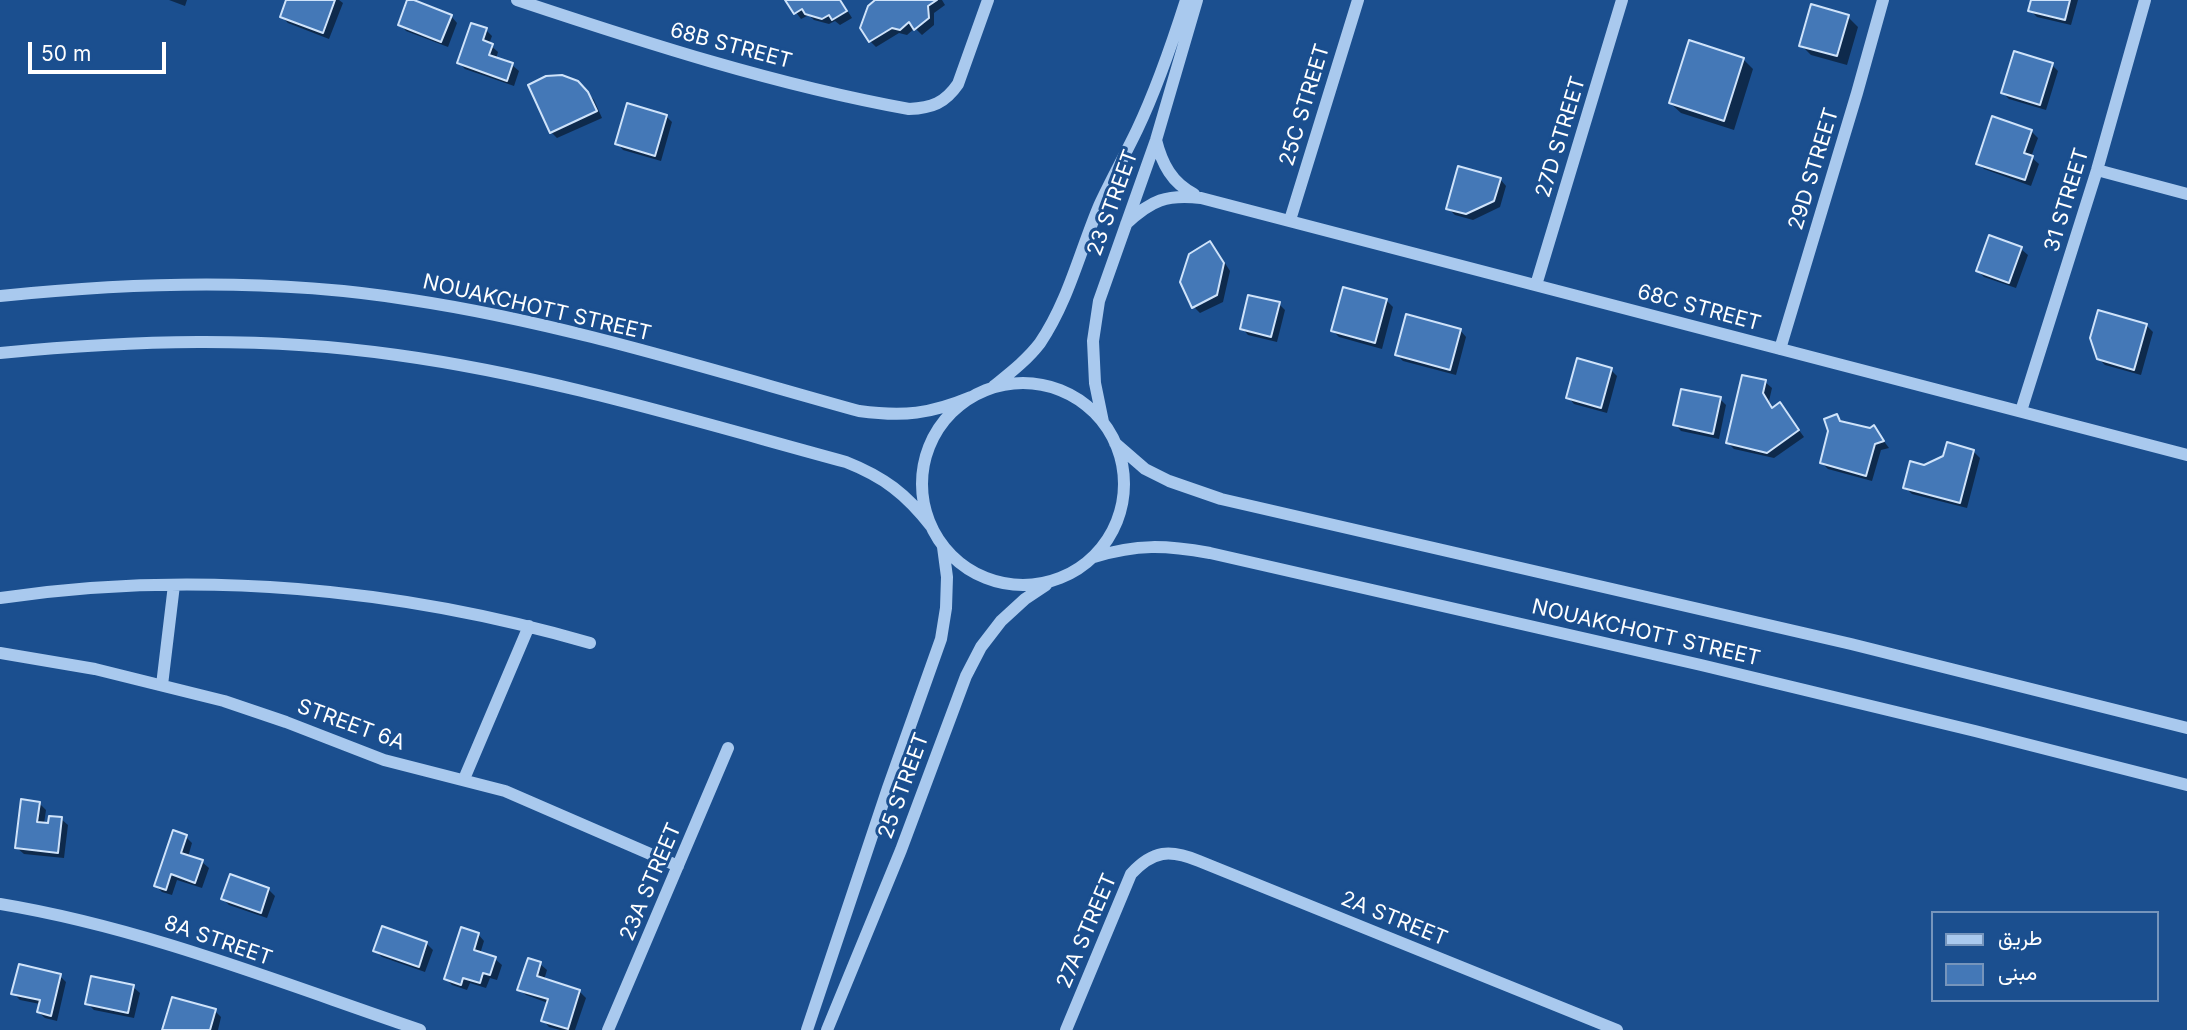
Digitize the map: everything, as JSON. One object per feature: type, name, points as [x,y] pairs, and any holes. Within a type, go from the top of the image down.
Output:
[{"type":"street","name":"68B STREET","points":[[517,0],[631,38],[765,76],[909,109],[924,109],[939,104],[958,84],[988,0]]},
{"type":"street","name":"23 STREET","points":[[993,387],[1018,368],[1039,344],[1055,317],[1099,207],[1154,89],[1186,0]]},
{"type":"street","name":"23 STREET","points":[[1104,423],[1095,383],[1093,341],[1099,301],[1156,140],[1196,0]]},
{"type":"street","name":"25C STREET","points":[[1290,220],[1358,0]]},
{"type":"street","name":"27D STREET","points":[[1536,285],[1622,0]]},
{"type":"street","name":"29D STREET","points":[[1780,349],[1883,0]]},
{"type":"street","name":"31 STREET","points":[[2021,411],[2097,170],[2146,0]]},
{"type":"street","name":"68C STREET","points":[[1156,140],[1161,159],[1170,176],[1184,189],[1201,198]]},
{"type":"street","points":[[2097,170],[2187,194]]},
{"type":"street","name":"68C STREET","points":[[1126,223],[1142,209],[1160,200],[1180,195],[1201,198],[2187,455]]},
{"type":"street","name":"NOUAKCHOTT STREET","points":[[0,296],[91,287],[198,284],[332,291],[410,299],[515,318],[859,411],[888,415],[916,414],[945,408],[971,397]]},
{"type":"street","points":[[0,353],[91,344],[193,341],[282,344],[396,355],[497,372],[596,395],[846,462],[871,472],[894,486],[914,504],[943,546],[960,564],[981,576],[1004,584],[1028,586],[1052,581],[1074,571],[1094,557],[1109,538],[1119,515],[1124,491],[1122,467],[1115,443],[1104,423],[1086,405],[1065,392],[1042,384],[1017,383],[993,387],[971,397],[952,412],[937,431],[927,454],[922,478],[923,502],[931,526]]},
{"type":"street","name":"NOUAKCHOTT STREET","points":[[1115,443],[1145,469],[1169,481],[1221,499],[1826,638],[2187,728]]},
{"type":"street","name":"NOUAKCHOTT STREET","points":[[1094,557],[1122,548],[1151,545],[1210,553],[1701,665],[2187,785]]},
{"type":"street","name":"25 STREET","points":[[807,1030],[883,800],[941,639],[947,587],[943,546]]},
{"type":"street","name":"25 STREET","points":[[827,1030],[901,850],[971,666],[981,647],[1001,621],[1024,599],[1052,581]]},
{"type":"street","points":[[162,685],[174,585]]},
{"type":"street","points":[[0,598],[72,590],[174,585],[279,588],[375,597],[461,610],[590,643]]},
{"type":"street","points":[[464,779],[529,626]]},
{"type":"street","name":"STREET 6A","points":[[0,653],[95,669],[224,701],[384,760],[464,779],[514,795],[678,866]]},
{"type":"street","name":"23A STREET","points":[[608,1030],[728,748]]},
{"type":"street","name":"27A STREET","points":[[1066,1030],[1131,874],[1141,862],[1154,855]]},
{"type":"street","name":"2A STREET","points":[[1154,855],[1185,855],[1617,1030]]},
{"type":"street","name":"8A STREET","points":[[0,904],[89,921],[190,950],[420,1030]]},
{"type":"building","points":[[286,0],[335,0],[323,33],[280,17]]},
{"type":"building","points":[[407,0],[414,0],[452,15],[441,42],[398,25]]},
{"type":"building","points":[[785,0],[840,0],[847,11],[832,20],[829,15],[822,19],[805,14],[802,9],[794,14]]},
{"type":"building","points":[[875,0],[937,0],[928,6],[929,18],[914,30],[909,22],[900,30],[892,28],[869,42],[860,28],[868,6]]},
{"type":"building","points":[[2031,0],[2070,0],[2065,20],[2028,11]]},
{"type":"building","points":[[1811,4],[1849,15],[1837,56],[1799,46]]},
{"type":"building","points":[[471,23],[487,28],[483,40],[493,44],[489,55],[513,63],[507,81],[457,63]]},
{"type":"building","points":[[1689,40],[1744,58],[1724,121],[1669,103]]},
{"type":"building","points":[[2014,51],[2053,63],[2040,105],[2001,93]]},
{"type":"building","points":[[562,75],[578,81],[588,92],[597,111],[550,133],[528,85],[546,76]]},
{"type":"building","points":[[627,103],[667,115],[655,156],[615,144]]},
{"type":"building","points":[[1992,116],[2032,130],[2024,153],[2033,156],[2025,180],[1976,164]]},
{"type":"building","points":[[1458,166],[1501,178],[1494,201],[1466,214],[1446,209]]},
{"type":"building","points":[[1989,235],[2022,247],[2009,283],[1976,271]]},
{"type":"building","points":[[1210,241],[1224,263],[1217,295],[1192,308],[1180,282],[1189,254]]},
{"type":"building","points":[[1343,287],[1387,299],[1375,343],[1331,331]]},
{"type":"building","points":[[1248,295],[1280,302],[1271,337],[1240,329]]},
{"type":"building","points":[[2098,310],[2147,324],[2134,370],[2097,359],[2090,338]]},
{"type":"building","points":[[1406,314],[1461,329],[1450,370],[1395,355]]},
{"type":"building","points":[[1577,358],[1612,368],[1601,408],[1566,398]]},
{"type":"building","points":[[1742,375],[1766,380],[1763,393],[1772,408],[1780,402],[1799,430],[1767,453],[1726,443]]},
{"type":"building","points":[[1681,389],[1721,397],[1713,434],[1673,425]]},
{"type":"building","points":[[1837,414],[1840,421],[1870,428],[1874,425],[1884,441],[1875,444],[1866,476],[1820,463],[1828,431],[1824,419]]},
{"type":"building","points":[[1947,442],[1974,450],[1960,503],[1903,488],[1910,461],[1924,465],[1943,456]]},
{"type":"building","points":[[21,799],[40,802],[37,822],[48,823],[49,816],[62,817],[58,853],[15,848]]},
{"type":"building","points":[[173,830],[187,835],[181,853],[203,860],[195,883],[171,874],[166,890],[154,886]]},
{"type":"building","points":[[230,874],[269,888],[261,913],[221,899]]},
{"type":"building","points":[[382,926],[427,942],[419,967],[373,951]]},
{"type":"building","points":[[461,927],[479,933],[474,950],[496,957],[490,975],[483,973],[480,983],[463,978],[461,985],[444,979]]},
{"type":"building","points":[[528,958],[541,962],[537,976],[580,990],[568,1029],[541,1021],[548,999],[517,990]]},
{"type":"building","points":[[19,964],[61,974],[51,1016],[37,1012],[40,1000],[11,994]]},
{"type":"building","points":[[91,976],[134,985],[128,1013],[85,1004]]},
{"type":"building","points":[[172,997],[216,1009],[210,1030],[162,1030]]}]
